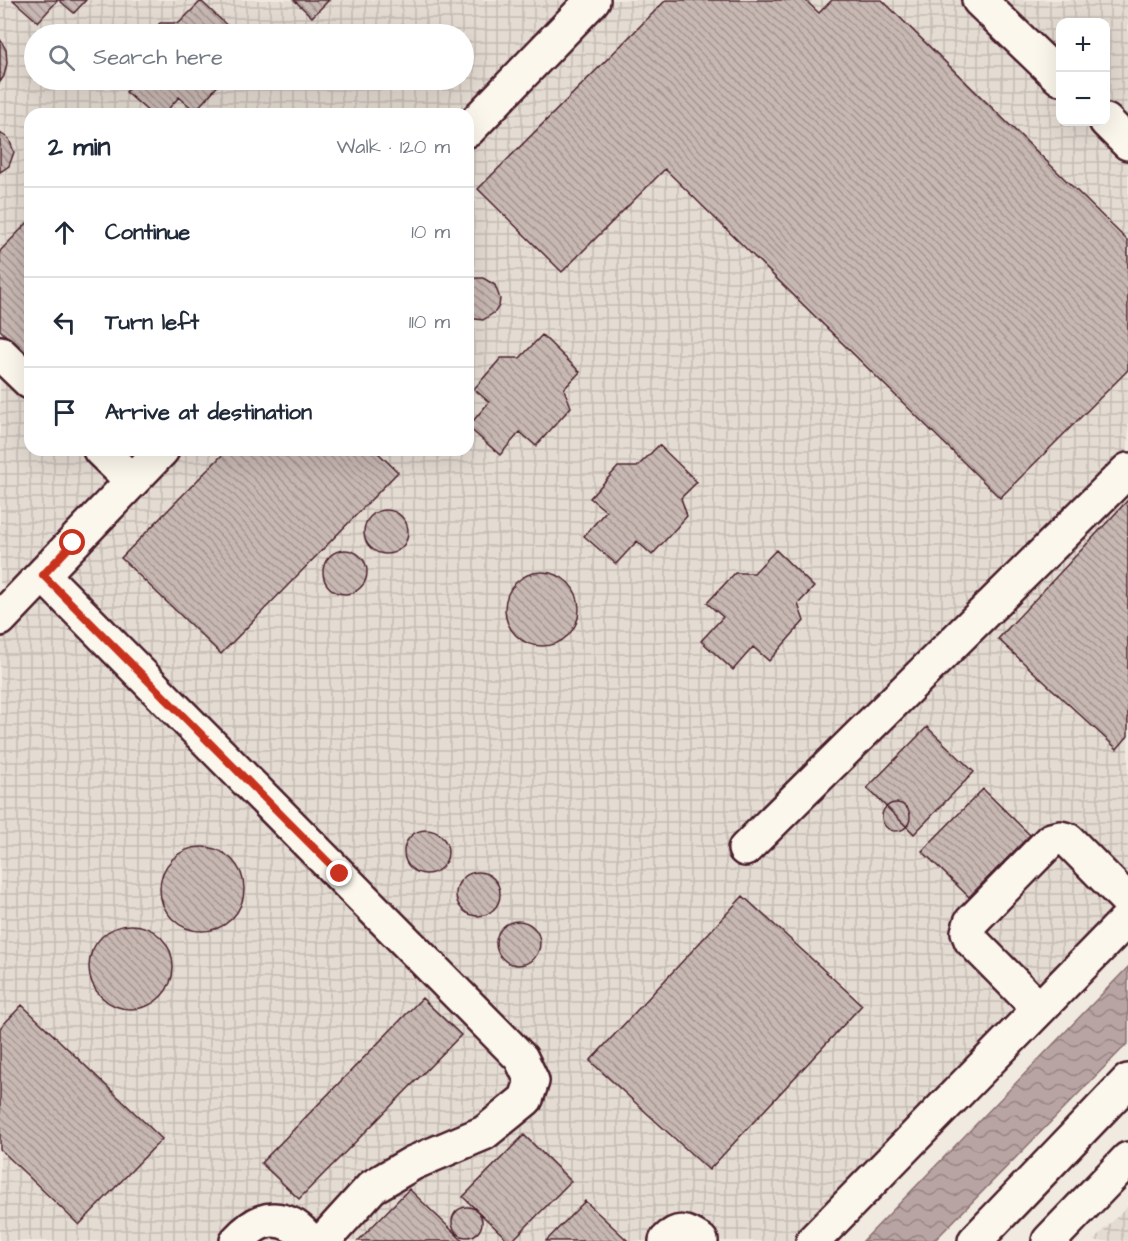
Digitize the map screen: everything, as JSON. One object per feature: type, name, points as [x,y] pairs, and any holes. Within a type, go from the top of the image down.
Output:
[{"type":"street","points":[[474,124],[593,0]]},
{"type":"street","points":[[979,0],[1056,74]]},
{"type":"street","points":[[1110,125],[1128,142]]},
{"type":"street","points":[[0,353],[24,376]]},
{"type":"street","points":[[106,456],[132,481]]},
{"type":"street","points":[[2,612],[43,575],[156,456]]},
{"type":"street","points":[[745,849],[1128,470]]},
{"type":"street","points":[[43,575],[521,1058],[532,1081],[526,1100],[484,1133],[413,1163],[372,1187],[323,1241]]},
{"type":"street","points":[[1039,1009],[970,940],[968,932],[971,922],[1051,840],[1060,838],[1068,840],[1128,901]]},
{"type":"street","points":[[813,1241],[1128,918]]},
{"type":"street","points":[[975,1241],[1128,1082]]},
{"type":"street","points":[[1049,1241],[1128,1159]]},
{"type":"street","points":[[237,1241],[250,1227],[273,1219],[294,1225],[310,1241]]},
{"type":"street","points":[[666,1241],[673,1233],[685,1232],[701,1241]]},
{"type":"shaded area","points":[[0,0],[1128,0],[1128,936],[814,1241],[0,1241],[0,622],[20,602],[0,583]]},
{"type":"shaded area","points":[[1128,1206],[1128,1241],[1093,1241]]},
{"type":"water","points":[[1128,967],[1128,1043],[934,1241],[863,1241]]},
{"type":"building","points":[[13,0],[58,0],[38,22]]},
{"type":"building","points":[[59,0],[86,0],[74,13]]},
{"type":"building","points":[[294,0],[329,0],[312,17]]},
{"type":"building","points":[[666,0],[805,0],[819,13],[832,0],[882,0],[1128,241],[1128,370],[1000,498],[665,169],[562,272],[478,189]]},
{"type":"building","points":[[201,1],[225,24],[159,24],[179,23]]},
{"type":"building","points":[[0,39],[6,50],[7,63],[0,82]]},
{"type":"building","points":[[128,90],[214,90],[198,108],[192,108],[179,97],[169,108],[144,108],[126,92]]},
{"type":"building","points":[[0,133],[9,139],[14,152],[9,166],[0,172]]},
{"type":"building","points":[[24,226],[24,353],[0,330],[0,251]]},
{"type":"building","points":[[474,278],[483,278],[495,285],[500,299],[495,312],[483,320],[474,319]]},
{"type":"building","points":[[542,335],[580,372],[564,389],[571,407],[536,446],[520,432],[500,455],[474,432],[474,420],[489,402],[474,389],[501,358],[520,358]]},
{"type":"building","points":[[659,445],[697,482],[681,498],[687,516],[652,555],[637,541],[616,564],[584,536],[606,511],[590,498],[618,467],[637,467]]},
{"type":"building","points":[[221,456],[381,456],[398,472],[221,654],[121,558]]},
{"type":"building","points":[[1128,500],[1128,736],[1117,749],[998,639]]},
{"type":"building","points":[[386,510],[401,517],[408,532],[401,547],[386,554],[371,547],[364,532],[371,517]]},
{"type":"building","points":[[345,550],[360,557],[367,572],[360,587],[345,594],[330,587],[323,572],[330,557]]},
{"type":"building","points":[[776,550],[814,587],[798,604],[804,621],[769,661],[753,647],[733,670],[701,641],[723,617],[707,603],[735,573],[754,573]]},
{"type":"building","points":[[535,572],[549,572],[563,578],[573,588],[579,602],[577,623],[563,640],[549,646],[535,646],[521,640],[511,630],[505,616],[505,602],[511,588],[521,578]]},
{"type":"building","points":[[927,727],[974,772],[914,834],[867,788]]},
{"type":"building","points":[[983,789],[1030,835],[969,897],[922,851]]},
{"type":"building","points":[[896,803],[906,807],[910,817],[906,827],[896,831],[886,827],[882,817],[886,807]]},
{"type":"building","points":[[426,830],[441,837],[448,852],[441,867],[426,874],[411,867],[404,852],[411,837]]},
{"type":"building","points":[[202,847],[225,854],[237,866],[244,889],[237,912],[225,924],[202,931],[179,924],[167,912],[160,889],[167,866],[179,854]]},
{"type":"building","points":[[478,872],[493,879],[500,894],[493,909],[478,916],[463,909],[456,894],[463,879]]},
{"type":"building","points":[[743,896],[862,1005],[709,1170],[590,1061]]},
{"type":"building","points":[[518,921],[533,928],[540,943],[533,958],[518,965],[503,958],[496,943],[503,928]]},
{"type":"building","points":[[131,925],[154,932],[166,944],[173,967],[166,990],[154,1002],[131,1009],[108,1002],[96,990],[89,967],[96,944],[108,932]]},
{"type":"building","points":[[422,998],[461,1035],[299,1199],[261,1163]]},
{"type":"building","points":[[22,1005],[162,1139],[79,1225],[0,1149],[0,1028]]},
{"type":"building","points":[[524,1135],[571,1181],[512,1241],[509,1241],[463,1197]]},
{"type":"building","points":[[409,1189],[463,1241],[358,1241]]},
{"type":"building","points":[[585,1201],[628,1241],[546,1241]]},
{"type":"building","points":[[467,1207],[477,1212],[482,1222],[477,1232],[467,1237],[457,1232],[452,1222],[457,1212]]},
{"type":"route","points":[[73,543],[43,575],[340,874]]}]
